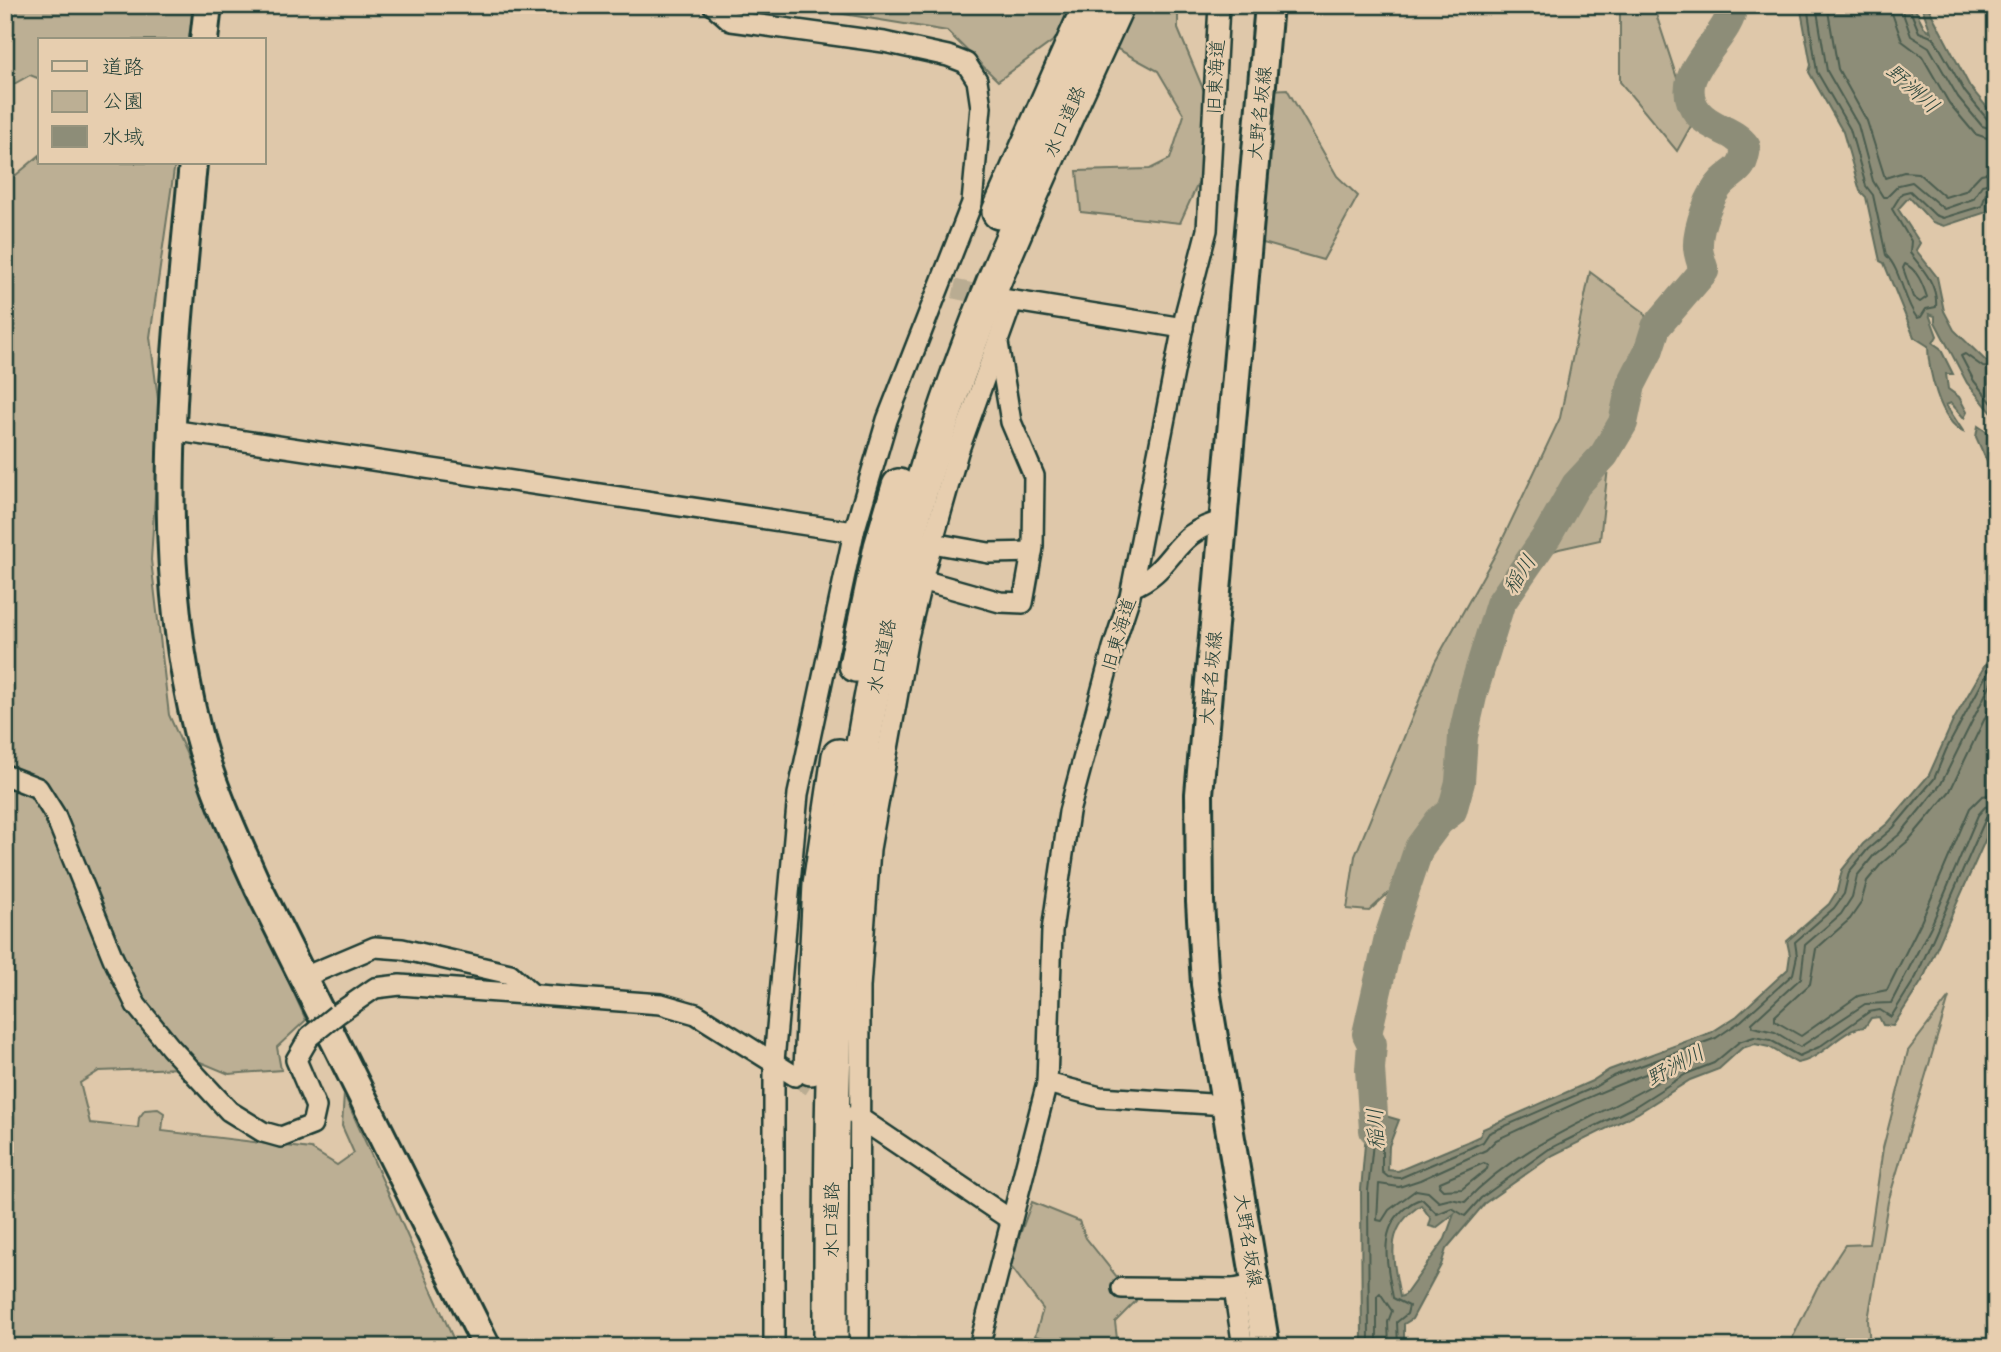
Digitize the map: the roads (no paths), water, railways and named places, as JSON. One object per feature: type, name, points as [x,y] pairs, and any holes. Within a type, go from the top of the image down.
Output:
[{"type":"highway","name":"水口道路","points":[[808,1347],[812,999],[820,884],[842,733],[865,619],[902,475],[942,354],[1029,141],[1090,5]]},
{"type":"highway","name":"水口道路","points":[[831,1347],[833,1049],[838,968],[857,782],[877,672],[916,508],[949,402],[1027,203],[1117,5]]},
{"type":"main road","points":[[204,38],[208,5]]},
{"type":"main road","name":"大野名坂線","points":[[1266,1347],[1245,1287],[1226,1105],[1205,984],[1199,902],[1199,794],[1269,5]]},
{"type":"main road","points":[[193,164],[171,430],[172,578],[183,665],[199,737],[228,819],[486,1347]]},
{"type":"street","points":[[713,5],[731,20],[884,42],[948,56],[966,63],[977,80],[981,107],[972,204],[946,288],[887,420],[854,532],[798,794],[774,1061],[774,1347]]},
{"type":"street","name":"旧東海道","points":[[979,1347],[1047,1083],[1052,931],[1061,851],[1079,770],[1132,587],[1183,328],[1207,230],[1219,5]]},
{"type":"street","points":[[859,1347],[855,1115],[860,986],[870,849],[908,637],[958,452],[998,342],[1007,301],[1183,328]]},
{"type":"street","points":[[922,580],[1000,602],[1023,603],[1032,552],[1034,476],[1011,422],[998,342]]},
{"type":"street","points":[[171,430],[854,532]]},
{"type":"street","points":[[1132,587],[1148,581],[1185,537],[1203,525],[1223,522]]},
{"type":"street","points":[[932,542],[989,553],[1032,552]]},
{"type":"street","points":[[5,775],[37,788],[55,816],[94,914],[136,1005],[170,1047],[229,1111],[271,1136],[281,1137],[312,1125],[316,1107],[296,1059],[310,1036],[375,988],[400,985],[661,1004],[696,1014],[795,1076]]},
{"type":"street","points":[[304,977],[375,947],[402,949],[510,974],[532,994]]},
{"type":"street","points":[[1047,1083],[1100,1097],[1226,1105]]},
{"type":"street","points":[[855,1115],[1011,1220]]},
{"type":"street","points":[[1122,1288],[1245,1287],[1243,1347]]},
{"type":"water","name":"野洲川","points":[[1800,5],[1913,5],[1924,27],[1931,32],[1921,5],[1927,5],[1970,87],[1996,118],[1996,198],[1990,199],[1996,209],[1944,226],[1932,222],[1909,197],[1898,209],[1920,243],[1916,250],[1937,277],[1944,311],[1954,330],[1986,361],[1996,361],[1996,418],[1967,383],[1935,322],[1935,316],[1929,314],[1937,336],[1933,343],[1940,348],[1953,374],[1946,374],[1948,389],[1959,397],[1967,412],[1964,418],[1951,403],[1946,405],[1963,431],[1955,426],[1942,406],[1933,381],[1928,346],[1914,337],[1884,263],[1880,261],[1866,197],[1860,191],[1843,132],[1809,72],[1811,65]]},
{"type":"water","points":[[1978,426],[1996,438],[1996,482],[1976,437]]},
{"type":"water","name":"野洲川","points":[[1996,646],[1996,816],[1922,981],[1893,1026],[1883,1025],[1879,1017],[1871,1018],[1865,1027],[1847,1033],[1815,1056],[1797,1063],[1769,1047],[1755,1044],[1742,1048],[1719,1069],[1690,1080],[1638,1113],[1553,1155],[1485,1203],[1446,1249],[1441,1265],[1412,1319],[1404,1324],[1404,1347],[1362,1347],[1361,1190],[1370,1087],[1382,1115],[1399,1120],[1389,1146],[1388,1170],[1398,1171],[1480,1136],[1483,1129],[1592,1081],[1609,1070],[1712,1032],[1737,1016],[1788,969],[1790,955],[1787,941],[1829,904],[1837,891],[1842,870],[1863,844],[1888,823],[1929,775],[1953,721]],"holes":[[[1421,1205],[1431,1219],[1429,1226],[1436,1228],[1454,1214],[1445,1239],[1405,1295],[1400,1297],[1394,1257],[1396,1234],[1409,1214]]]},
{"type":"waterway","name":"稲川","points":[[1374,1130],[1370,1069],[1372,1044],[1367,1034],[1389,937],[1419,848],[1439,821],[1452,811],[1460,782],[1463,736],[1473,692],[1500,604],[1547,536],[1576,485],[1604,455],[1623,423],[1631,385],[1648,352],[1656,327],[1704,271],[1698,250],[1702,220],[1709,202],[1722,182],[1743,161],[1746,147],[1741,141],[1709,123],[1698,113],[1690,99],[1690,85],[1695,71],[1722,32],[1733,5]]},
{"type":"tunnel","points":[[954,289],[997,298]]},
{"type":"tunnel","points":[[795,1076],[838,1104]]}]
